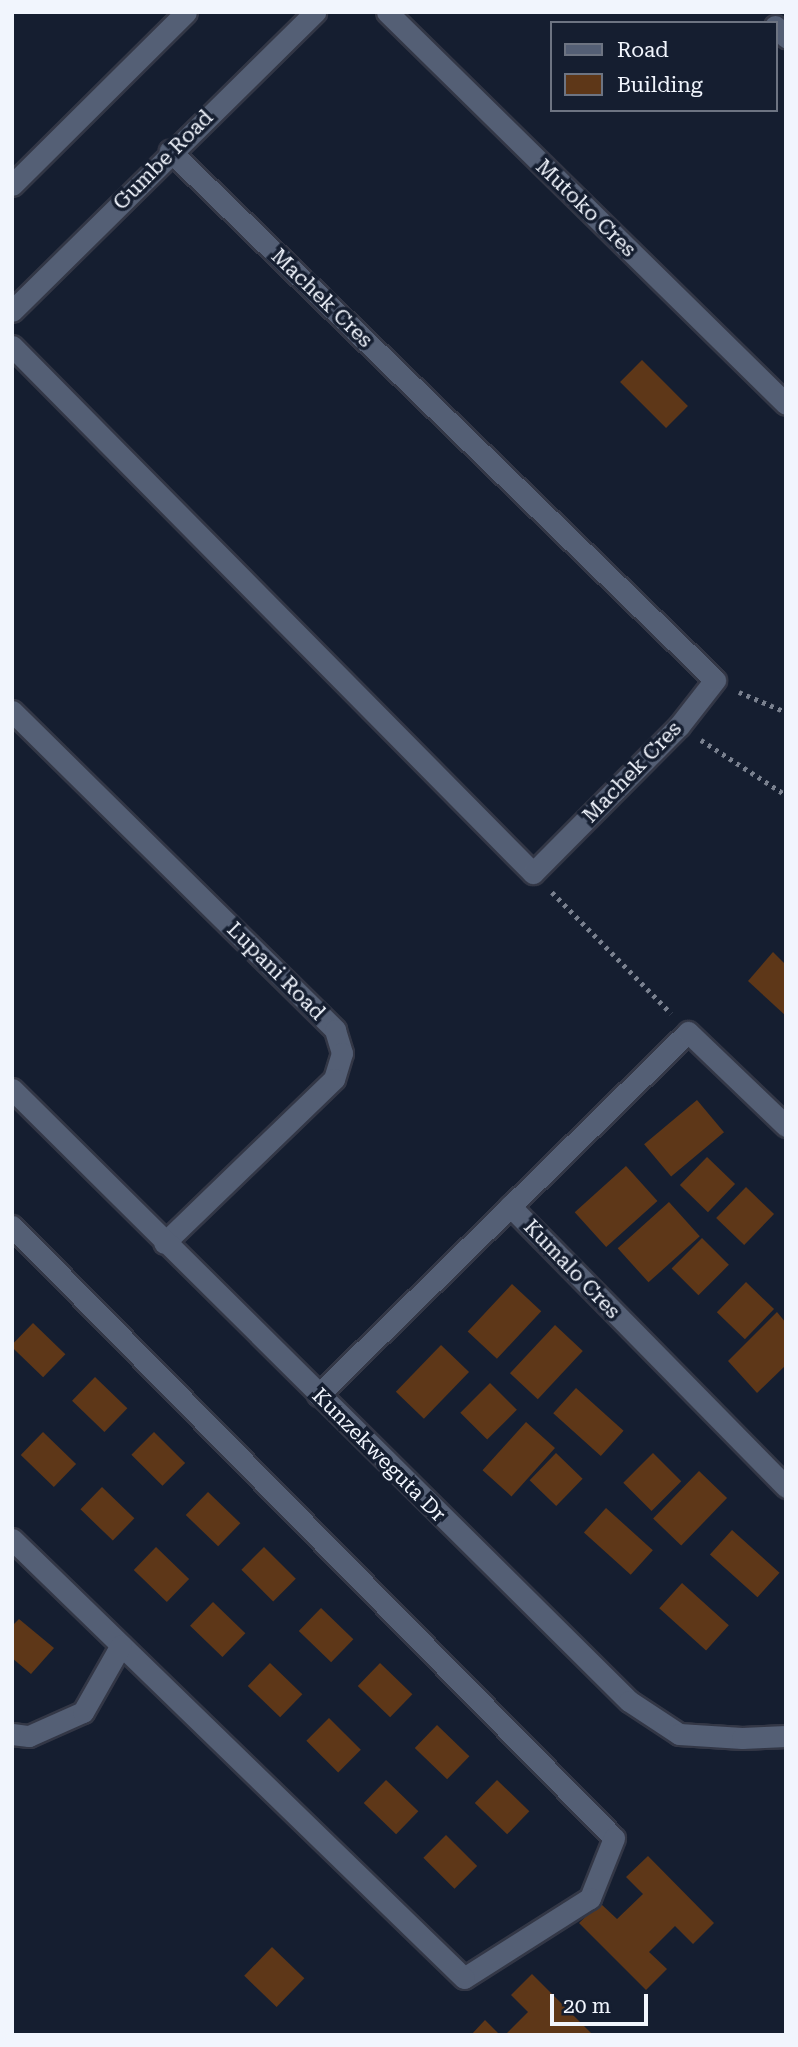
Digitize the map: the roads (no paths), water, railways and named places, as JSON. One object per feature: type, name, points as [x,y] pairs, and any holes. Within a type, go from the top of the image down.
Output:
[{"type":"street","points":[[12,186],[186,12]]},
{"type":"street","name":"Gumbe Road","points":[[12,311],[170,151],[315,12]]},
{"type":"street","name":"Mutoko Cres","points":[[387,12],[786,404]]},
{"type":"street","name":"Machek Cres","points":[[12,346],[533,873],[679,726],[715,680],[170,151]]},
{"type":"street","name":"Lupani Road","points":[[12,711],[335,1030],[342,1053],[334,1079],[164,1243]]},
{"type":"street","name":"Kumalo Cres","points":[[786,1126],[688,1032],[510,1206],[786,1487]]},
{"type":"street","name":"Kunzekweguta Dr","points":[[12,1089],[164,1243],[629,1701],[679,1734],[742,1738],[786,1736]]},
{"type":"street","points":[[318,1395],[510,1206]]},
{"type":"street","points":[[12,1226],[614,1838],[590,1898],[464,1978],[12,1539]]},
{"type":"street","points":[[12,1734],[29,1736],[83,1712],[121,1645]]}]
